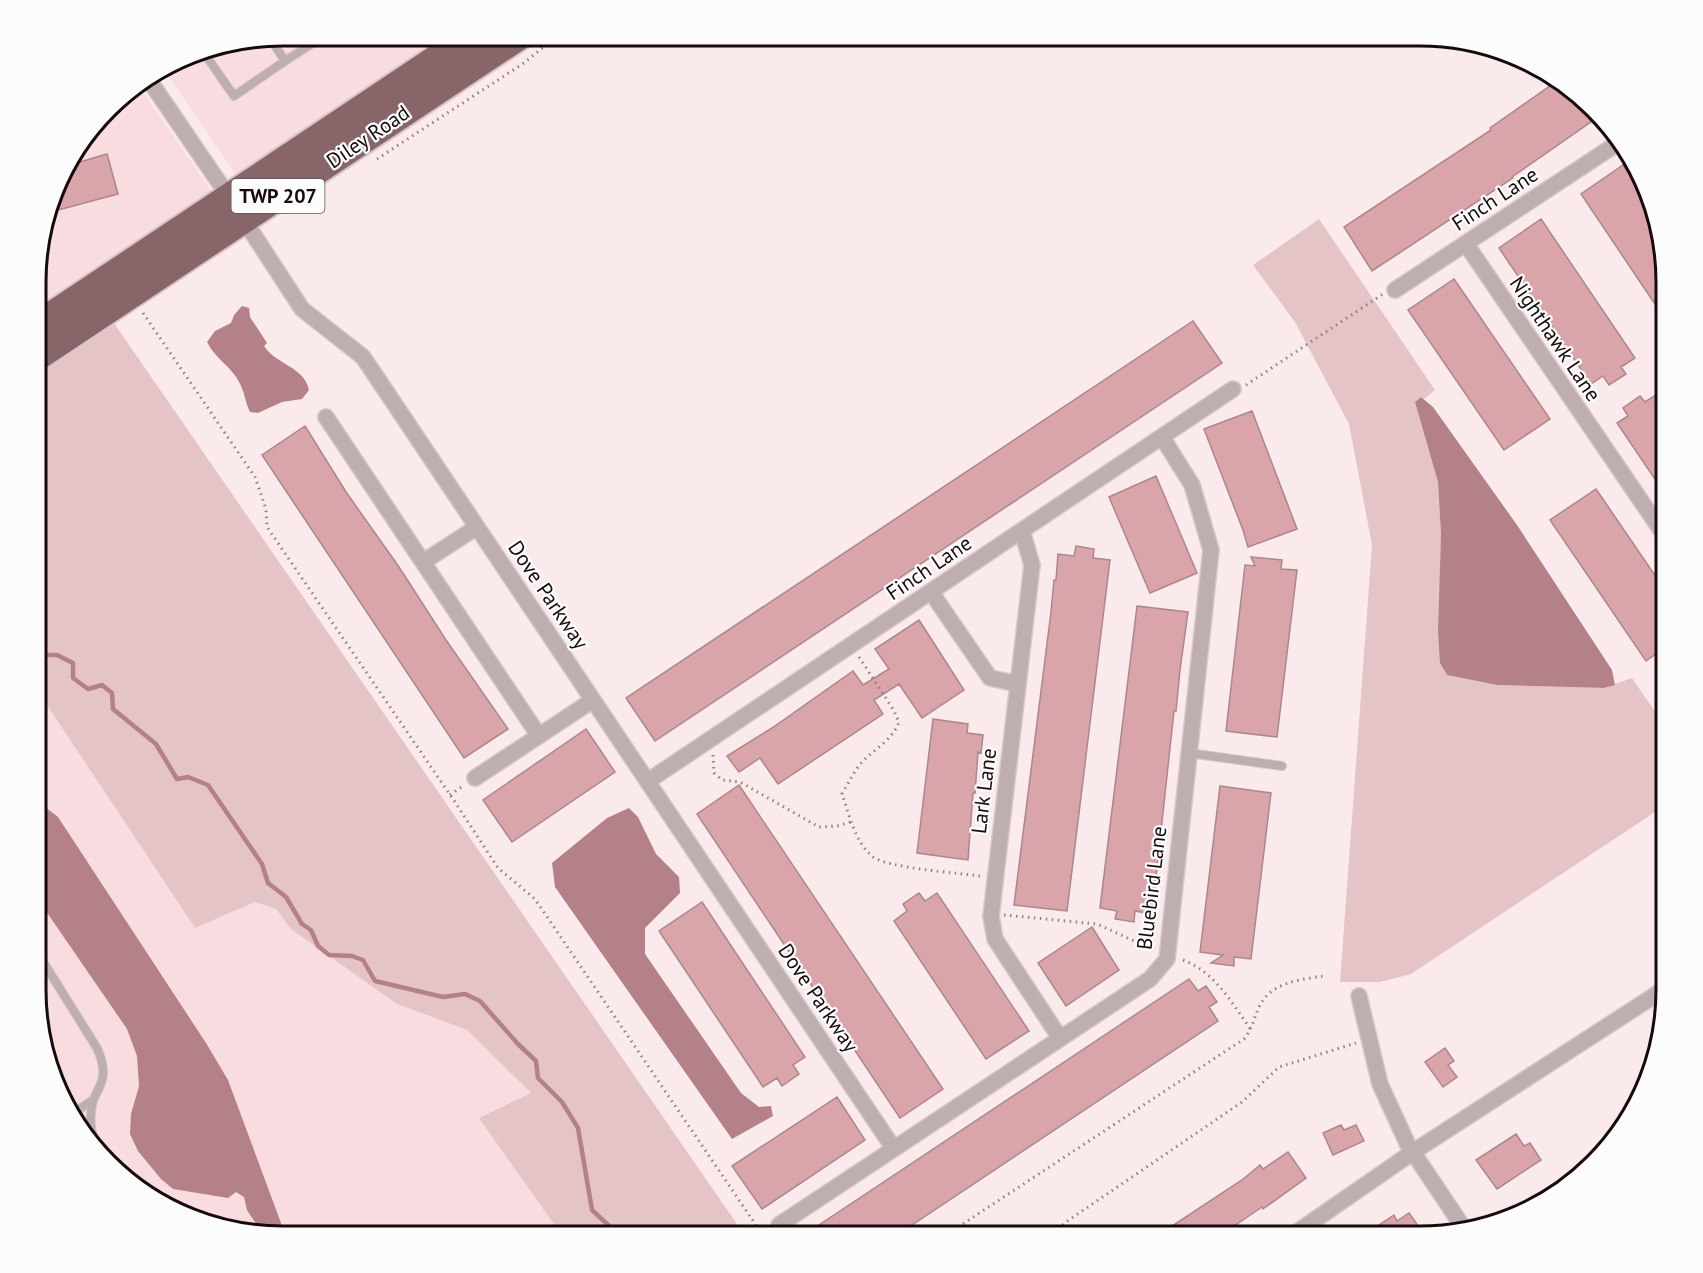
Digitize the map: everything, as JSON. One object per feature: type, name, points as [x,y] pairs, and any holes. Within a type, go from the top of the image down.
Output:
[{"type":"highway","name":"Diley Road","points":[[46,350],[457,46]]},
{"type":"highway","name":"Diley Road","points":[[46,320],[237,208],[503,46]]},
{"type":"street","name":"Dove Parkway","points":[[152,85],[237,208],[302,309],[363,357],[894,1149]]},
{"type":"street","name":"Finch Lane","points":[[1395,291],[1613,146]]},
{"type":"street","name":"Nighthawk Lane","points":[[1466,244],[1656,523]]},
{"type":"street","name":"Finch Lane","points":[[648,782],[1233,389]]},
{"type":"street","points":[[326,417],[539,736]]},
{"type":"street","name":"Bluebird Lane","points":[[779,1225],[1149,979],[1167,959],[1211,550],[1192,485],[1162,437]]},
{"type":"street","points":[[423,562],[477,527]]},
{"type":"street","name":"Lark Lane","points":[[1022,531],[1032,565],[991,914],[994,939],[1060,1038]]},
{"type":"street","points":[[931,592],[990,678],[1018,684]]},
{"type":"street","points":[[475,778],[593,700]]},
{"type":"street","points":[[1306,1226],[1413,1152],[1656,994]]},
{"type":"street","points":[[1359,996],[1380,1084],[1413,1152],[1460,1223]]},
{"type":"lane","points":[[275,46],[285,62]]},
{"type":"lane","points":[[208,59],[234,96],[309,46]]},
{"type":"lane","points":[[1189,753],[1282,766]]},
{"type":"lane","points":[[46,966],[98,1048],[102,1061],[103,1074],[100,1089],[93,1100],[79,1109]]},
{"type":"lane","points":[[90,1127],[93,1100]]},
{"type":"path","points":[[1233,389],[1243,387],[1380,295],[1395,291]]},
{"type":"path","points":[[142,311],[255,477],[266,509],[267,527],[498,868],[535,898],[757,1226]]},
{"type":"path","points":[[851,645],[899,722],[894,734],[865,759],[853,773],[842,794],[851,821],[864,848],[880,862],[995,878]]},
{"type":"path","points":[[713,738],[714,773],[722,780],[740,782],[819,827],[837,826],[851,821]]},
{"type":"path","points":[[991,914],[1097,924],[1192,964],[1220,984],[1251,1030]]},
{"type":"path","points":[[960,1226],[1244,1039],[1251,1030],[1259,1006],[1269,992],[1298,980],[1325,976]]},
{"type":"path","points":[[1061,1226],[1242,1102],[1279,1067],[1369,1039]]},
{"type":"shaded area","points":[[435,46],[237,176],[168,76],[207,59],[236,51],[267,47]]},
{"type":"shaded area","points":[[143,92],[214,195],[46,308],[47,267],[51,236],[64,192],[78,164],[95,139],[127,105]]},
{"type":"shaded area","points":[[1319,219],[1435,390],[1424,399],[1421,397],[1415,402],[1438,482],[1441,535],[1440,663],[1447,675],[1497,685],[1604,688],[1632,678],[1656,713],[1656,811],[1411,974],[1380,982],[1340,982],[1372,545],[1349,424],[1295,322],[1253,265]]},
{"type":"shaded area","points":[[242,306],[249,308],[250,317],[267,343],[264,346],[269,352],[296,371],[306,382],[309,390],[302,399],[282,402],[258,413],[250,412],[238,380],[207,342],[215,331],[231,323],[234,315]]},
{"type":"shaded area","points":[[109,316],[738,1226],[555,1226],[479,1118],[531,1093],[467,1030],[397,1004],[291,929],[276,909],[255,902],[195,928],[46,704],[46,359]]},
{"type":"shaded area","points":[[1421,397],[1433,407],[1517,525],[1612,670],[1615,685],[1604,688],[1497,685],[1447,675],[1440,663],[1438,632],[1441,535],[1438,482],[1415,402]]},
{"type":"shaded area","points":[[46,704],[195,928],[255,902],[276,909],[292,929],[397,1004],[467,1030],[532,1094],[480,1118],[555,1226],[267,1226],[236,1222],[192,1209],[151,1187],[127,1168],[86,1122],[64,1081],[51,1037],[46,990]]},
{"type":"shaded area","points":[[46,808],[58,817],[228,1080],[281,1226],[257,1225],[247,1210],[244,1197],[236,1192],[228,1198],[173,1189],[161,1179],[138,1151],[130,1134],[131,1114],[139,1086],[137,1056],[127,1029],[46,911]]},
{"type":"shaded area","points":[[629,808],[638,817],[656,854],[679,877],[680,893],[645,928],[645,954],[741,1093],[759,1107],[771,1106],[773,1116],[732,1139],[555,887],[552,863],[607,818]]},
{"type":"building","points":[[1551,85],[1592,121],[1513,178],[1372,271],[1344,227],[1491,130],[1490,128]]},
{"type":"building","points":[[107,154],[118,194],[58,210],[64,192],[80,161]]},
{"type":"building","points":[[1623,165],[1632,179],[1639,192],[1652,236],[1656,267],[1656,306],[1581,194]]},
{"type":"building","points":[[1541,219],[1635,358],[1621,367],[1626,374],[1609,385],[1603,376],[1591,384],[1499,248]]},
{"type":"building","points":[[1454,279],[1550,419],[1504,450],[1408,310]]},
{"type":"building","points":[[1193,321],[1222,363],[655,741],[626,698]]},
{"type":"building","points":[[1656,395],[1656,481],[1617,423],[1628,416],[1623,408],[1640,396],[1645,402]]},
{"type":"building","points":[[1252,411],[1297,529],[1248,547],[1204,429]]},
{"type":"building","points":[[305,426],[346,492],[508,729],[464,758],[262,455]]},
{"type":"building","points":[[1156,476],[1197,573],[1150,593],[1109,497]]},
{"type":"building","points":[[1596,489],[1656,577],[1656,654],[1646,661],[1550,520]]},
{"type":"building","points":[[1076,546],[1094,549],[1093,558],[1110,560],[1067,911],[1014,905],[1058,554],[1074,556]]},
{"type":"building","points":[[1251,557],[1282,560],[1281,569],[1297,570],[1277,737],[1226,731],[1245,565],[1255,566]]},
{"type":"building","points":[[1137,606],[1188,612],[1176,711],[1174,711],[1152,914],[1135,911],[1134,922],[1115,919],[1117,911],[1100,908]]},
{"type":"building","points":[[919,620],[964,690],[922,718],[899,684],[874,700],[883,714],[778,784],[760,758],[739,772],[727,756],[772,728],[853,671],[863,685],[889,669],[875,649]]},
{"type":"building","points":[[933,719],[968,724],[967,733],[983,735],[981,753],[978,752],[975,793],[973,793],[968,860],[917,853]]},
{"type":"building","points":[[586,729],[615,772],[512,842],[483,800]]},
{"type":"building","points":[[739,785],[943,1089],[900,1118],[697,814]]},
{"type":"building","points":[[1220,786],[1271,793],[1251,959],[1234,957],[1234,966],[1211,963],[1223,955],[1200,952]]},
{"type":"building","points":[[919,893],[925,901],[937,893],[1029,1031],[986,1059],[894,921],[907,911],[903,904]]},
{"type":"building","points":[[702,902],[805,1057],[793,1065],[799,1074],[782,1086],[777,1078],[763,1087],[659,931]]},
{"type":"building","points":[[1092,927],[1119,970],[1066,1006],[1038,963]]},
{"type":"building","points":[[1189,979],[1198,991],[1206,986],[1217,1002],[1209,1007],[1218,1021],[910,1226],[818,1226]]},
{"type":"building","points":[[1445,1048],[1454,1061],[1448,1065],[1457,1077],[1443,1087],[1425,1062]]},
{"type":"building","points":[[837,1097],[865,1140],[762,1209],[732,1166]]},
{"type":"building","points":[[1341,1125],[1344,1130],[1356,1125],[1364,1141],[1333,1155],[1323,1133]]},
{"type":"building","points":[[1516,1134],[1524,1146],[1530,1143],[1541,1160],[1497,1189],[1476,1160]]},
{"type":"building","points":[[1288,1152],[1306,1178],[1263,1209],[1262,1207],[1234,1226],[1172,1226],[1242,1180],[1260,1165],[1263,1169]]},
{"type":"building","points":[[1409,1213],[1418,1226],[1379,1225],[1394,1215],[1397,1221]]},
{"type":"waterway","points":[[46,655],[57,655],[73,663],[73,678],[88,689],[102,685],[112,693],[113,709],[156,744],[177,779],[188,777],[208,785],[262,864],[268,883],[286,897],[302,924],[311,930],[318,946],[329,955],[352,956],[363,960],[375,981],[443,997],[465,994],[480,1001],[536,1061],[538,1078],[562,1102],[578,1128],[592,1210],[609,1226]]}]
